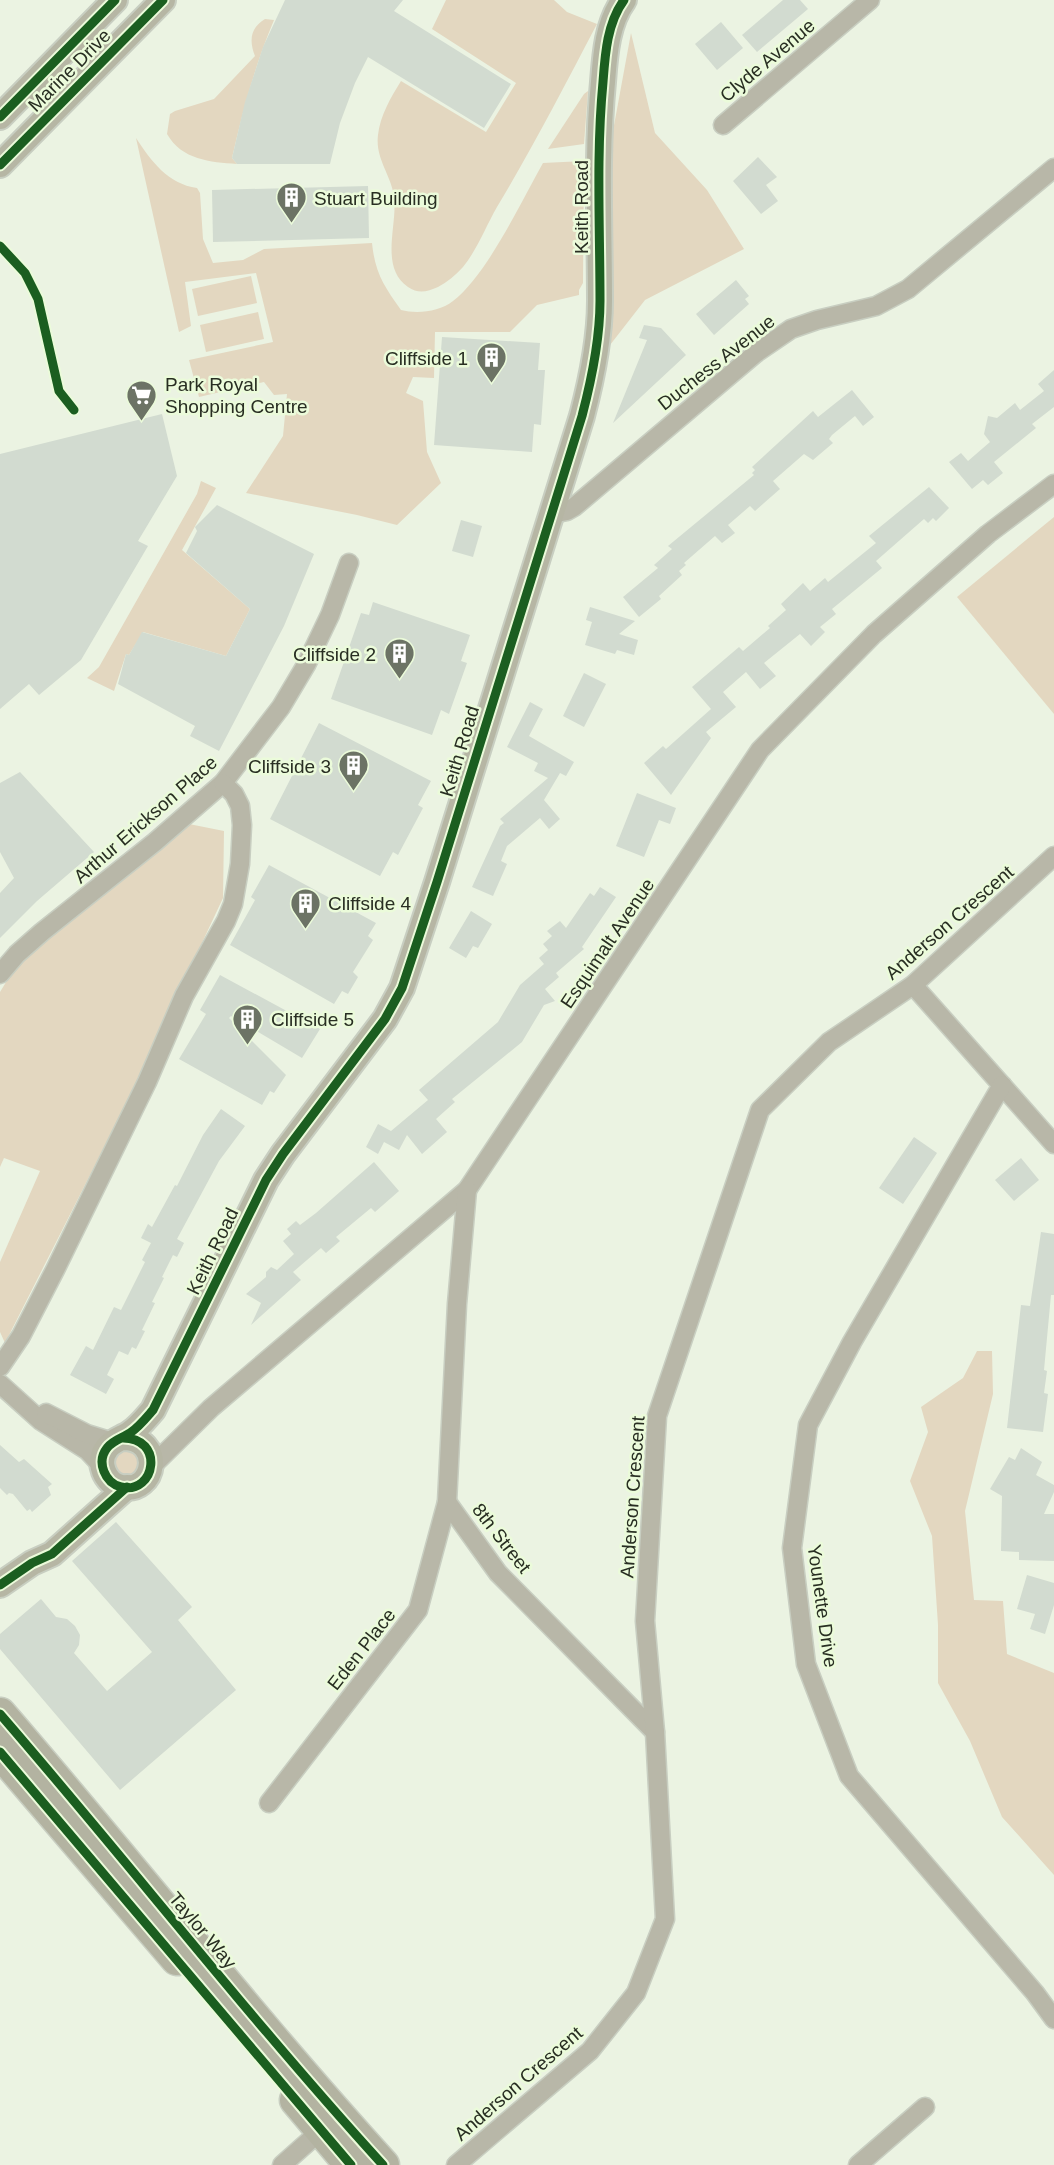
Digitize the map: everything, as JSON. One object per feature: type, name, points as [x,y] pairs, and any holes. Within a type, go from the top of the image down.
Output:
[{"type":"highway","name":"Taylor Way","points":[[0,1714],[77,1802],[200,1955],[330,2123],[351,2165]]},
{"type":"highway","name":"Taylor Way","points":[[0,1752],[330,2123],[383,2165]]},
{"type":"street","name":"Marine Drive","points":[[0,117],[115,0]]},
{"type":"street","name":"Marine Drive","points":[[0,165],[163,0]]},
{"type":"street","name":"Keith Road","points":[[117,1440],[137,1427],[153,1410],[266,1180],[385,1019],[401,988],[437,882],[582,416],[597,348],[600,302],[597,198],[600,108],[609,35],[624,0]]},
{"type":"street","name":"Clyde Avenue","points":[[723,125],[870,0]]},
{"type":"street","name":"Duchess Avenue","points":[[552,514],[574,507],[756,353],[791,329],[876,306],[908,289],[1054,168]]},
{"type":"street","name":"Esquimalt Avenue","points":[[148,1454],[194,1423],[467,1190],[760,750],[874,634],[988,534],[1054,484]]},
{"type":"street","name":"Arthur Erickson Place","points":[[0,974],[17,954],[42,932],[155,842],[223,783],[281,706],[306,665],[330,615],[349,563]]},
{"type":"street","points":[[0,1367],[21,1336],[55,1270],[147,1082],[184,996],[233,904],[240,864],[242,825],[240,806],[234,794],[223,783]]},
{"type":"street","name":"Anderson Crescent","points":[[456,2165],[590,2051],[636,1993],[665,1919],[655,1732],[645,1621],[657,1416],[760,1110],[829,1042],[913,985],[1054,856]]},
{"type":"street","points":[[913,985],[1054,1144]]},
{"type":"street","name":"Younette Drive","points":[[1002,1085],[852,1342],[808,1426],[792,1548],[806,1664],[849,1776],[1035,1993],[1054,2019]]},
{"type":"street","name":"8th Street","points":[[467,1190],[457,1304],[447,1502],[498,1573],[655,1732]]},
{"type":"street","points":[[0,1384],[41,1421],[94,1456],[112,1476],[143,1482],[148,1454],[135,1439],[117,1440],[87,1434],[46,1413],[32,1411]]},
{"type":"street","name":"Keith Road","points":[[148,1454],[153,1410]]},
{"type":"street","points":[[112,1476],[104,1453],[117,1440]]},
{"type":"street","points":[[0,1585],[32,1563],[44,1545],[94,1499],[112,1476]]},
{"type":"street","name":"Eden Place","points":[[270,1803],[418,1610],[447,1502]]},
{"type":"street","points":[[858,2165],[925,2107]]},
{"type":"street","points":[[282,2165],[330,2123]]},
{"type":"shaded area","points":[[446,0],[554,0],[567,12],[597,24],[468,260],[441,285],[423,292],[408,287],[399,279],[394,268],[394,196],[378,143],[379,128],[386,107],[401,81],[486,132],[516,83],[432,29]]},
{"type":"shaded area","points":[[265,19],[274,20],[255,71],[232,158],[237,164],[198,158],[180,149],[167,134],[170,114],[214,99],[255,56],[252,35],[256,26]]},
{"type":"shaded area","points":[[631,33],[655,133],[707,190],[744,249],[645,300],[610,345],[608,158]]},
{"type":"shaded area","points":[[588,91],[584,144],[548,149],[584,94]]},
{"type":"shaded area","points":[[136,138],[161,170],[177,182],[197,188],[200,193],[203,239],[213,263],[243,260],[264,249],[372,243],[375,263],[385,286],[401,310],[414,312],[441,308],[466,289],[503,237],[543,163],[584,161],[583,283],[579,295],[537,305],[510,332],[435,332],[434,378],[413,377],[406,393],[423,401],[427,452],[441,483],[397,525],[246,493],[283,436],[287,394],[274,395],[264,382],[199,397],[189,360],[273,342],[256,273],[185,282],[191,326],[179,332]]},
{"type":"shaded area","points":[[251,276],[257,303],[198,316],[192,289]]},
{"type":"shaded area","points":[[258,312],[264,339],[206,352],[200,325]]},
{"type":"shaded area","points":[[201,481],[216,488],[182,550],[250,609],[226,656],[143,632],[129,655],[126,654],[114,691],[87,678],[99,667],[197,494]]},
{"type":"shaded area","points":[[1054,517],[1054,714],[957,597]]},
{"type":"shaded area","points":[[189,824],[224,831],[223,898],[132,1092],[5,1343],[0,1332],[0,1262],[40,1171],[4,1158],[0,1167],[0,992],[19,961]]},
{"type":"shaded area","points":[[977,1351],[992,1351],[993,1394],[965,1511],[974,1600],[1003,1601],[1007,1654],[1054,1673],[1054,1875],[1002,1817],[970,1741],[938,1683],[938,1625],[932,1536],[910,1481],[928,1432],[921,1407],[963,1378]]},
{"type":"shaded area","points":[[122,1441],[147,1461],[126,1484],[106,1455]]},
{"type":"building","points":[[285,0],[403,0],[394,11],[511,84],[484,128],[368,57],[340,123],[330,164],[237,164],[232,158],[245,102],[263,47]]},
{"type":"building","points":[[783,0],[800,0],[808,9],[757,52],[742,35]]},
{"type":"building","points":[[721,22],[743,48],[717,70],[695,44]]},
{"type":"building","points":[[758,157],[777,177],[766,185],[778,201],[761,214],[733,181]]},
{"type":"building","name":"Stuart Building","points":[[368,186],[369,238],[213,242],[212,190]]},
{"type":"building","points":[[736,280],[749,296],[745,299],[749,304],[714,335],[696,314]]},
{"type":"building","points":[[644,325],[661,328],[686,355],[613,423],[647,340],[639,338]]},
{"type":"building","name":"Cliffside 1","points":[[442,337],[540,343],[538,370],[545,370],[541,425],[534,424],[532,452],[434,445]]},
{"type":"building","points":[[1054,370],[1054,407],[1032,424],[1036,428],[994,462],[1003,473],[988,485],[983,480],[972,489],[949,462],[961,453],[968,461],[990,442],[984,434],[988,416],[997,418],[1015,403],[1020,410],[1044,391],[1038,384]]},
{"type":"building","points":[[852,390],[874,417],[863,426],[855,416],[832,435],[829,439],[833,443],[813,460],[804,454],[773,481],[780,489],[755,511],[750,506],[728,525],[735,533],[722,543],[715,536],[684,563],[686,565],[679,571],[682,575],[659,596],[661,599],[639,617],[623,597],[658,568],[654,565],[672,549],[668,546],[754,475],[752,473],[755,470],[752,467],[813,411],[818,417]]},
{"type":"building","points":[[162,414],[177,476],[138,541],[148,546],[81,660],[39,695],[29,684],[0,709],[0,454]]},
{"type":"building","points":[[929,487],[949,508],[936,521],[933,518],[928,523],[924,519],[876,561],[882,568],[832,609],[836,614],[820,627],[825,632],[811,646],[800,634],[764,663],[776,676],[760,689],[746,672],[723,692],[736,707],[706,732],[711,738],[671,795],[644,763],[663,746],[666,749],[711,709],[692,687],[739,647],[743,651],[770,628],[768,626],[786,610],[781,604],[803,583],[810,591],[825,578],[828,582],[876,543],[869,536]]},
{"type":"building","points":[[217,505],[314,554],[284,626],[219,751],[190,736],[195,726],[118,684],[126,654],[129,655],[142,632],[226,656],[250,609],[186,553],[197,531],[195,527]]},
{"type":"building","points":[[461,520],[482,526],[473,557],[452,551]]},
{"type":"building","name":"Cliffside 2","points":[[373,602],[470,635],[461,661],[467,663],[449,714],[441,710],[432,735],[331,699],[361,613],[369,615]]},
{"type":"building","points":[[590,607],[635,621],[619,634],[638,640],[634,655],[617,650],[615,654],[585,645],[592,622],[586,620]]},
{"type":"building","points":[[584,673],[606,684],[584,727],[563,716]]},
{"type":"building","points":[[530,702],[543,709],[529,736],[574,762],[566,776],[560,773],[544,800],[560,819],[549,829],[540,818],[507,846],[501,861],[507,864],[493,896],[472,887],[500,826],[504,823],[500,819],[548,778],[534,771],[538,763],[507,747]]},
{"type":"building","name":"Cliffside 3","points":[[319,723],[431,781],[418,805],[423,808],[398,855],[393,852],[380,876],[270,819]]},
{"type":"building","points":[[20,772],[94,852],[37,901],[0,938],[0,893],[14,878],[0,852],[0,783]]},
{"type":"building","points":[[637,793],[676,808],[670,824],[659,820],[644,857],[616,846]]},
{"type":"building","name":"Cliffside 4","points":[[269,865],[376,923],[368,936],[373,940],[353,972],[358,977],[348,994],[342,991],[334,1004],[230,945],[255,900],[251,897]]},
{"type":"building","points":[[600,887],[616,897],[582,947],[584,949],[556,973],[559,977],[545,989],[555,1001],[544,1005],[522,1042],[452,1099],[455,1102],[436,1119],[447,1132],[422,1154],[407,1135],[399,1150],[384,1142],[378,1154],[366,1147],[378,1124],[391,1131],[428,1100],[419,1090],[498,1022],[520,985],[544,964],[539,958],[548,950],[543,944],[552,936],[547,931],[560,921],[566,928],[590,893],[594,896]]},
{"type":"building","points":[[471,911],[492,924],[478,948],[473,946],[466,958],[449,948]]},
{"type":"building","name":"Cliffside 5","points":[[220,975],[320,1029],[302,1058],[231,1016],[229,1018],[286,1075],[274,1093],[270,1091],[262,1105],[179,1059],[206,1014],[200,1010]]},
{"type":"building","points":[[221,1109],[245,1126],[219,1161],[177,1239],[184,1243],[177,1257],[173,1255],[162,1277],[164,1278],[152,1302],[155,1303],[142,1330],[145,1331],[136,1349],[132,1347],[128,1355],[119,1351],[107,1375],[114,1379],[106,1394],[70,1375],[86,1346],[93,1350],[114,1307],[121,1310],[145,1262],[142,1260],[151,1243],[141,1238],[148,1224],[152,1227],[203,1135]]},
{"type":"building","points":[[914,1137],[937,1153],[903,1204],[879,1188]]},
{"type":"building","points":[[1021,1158],[1039,1180],[1014,1201],[995,1180]]},
{"type":"building","points":[[374,1162],[399,1191],[375,1212],[371,1208],[336,1237],[340,1241],[326,1253],[321,1248],[293,1272],[301,1280],[251,1325],[261,1303],[246,1294],[266,1277],[266,1272],[271,1267],[277,1270],[294,1254],[283,1241],[291,1234],[287,1229],[296,1221],[300,1225],[316,1213]]},
{"type":"building","points":[[1041,1232],[1054,1234],[1054,1295],[1051,1295],[1044,1370],[1047,1371],[1044,1393],[1048,1394],[1043,1432],[1007,1428],[1021,1305],[1030,1306]]},
{"type":"building","points":[[0,1445],[19,1462],[24,1459],[52,1484],[48,1487],[51,1495],[32,1512],[30,1509],[27,1511],[13,1494],[7,1495],[0,1488]]},
{"type":"building","points":[[1021,1448],[1042,1462],[1036,1475],[1054,1485],[1054,1492],[1044,1514],[1054,1514],[1054,1561],[1019,1560],[1019,1552],[1001,1551],[1002,1496],[990,1489],[1009,1457],[1015,1460]]},
{"type":"building","points":[[116,1522],[192,1607],[178,1620],[236,1690],[120,1790],[0,1649],[0,1634],[41,1599],[56,1617],[67,1619],[75,1626],[80,1635],[79,1645],[74,1653],[107,1691],[152,1652],[72,1561]]},
{"type":"building","points":[[1027,1575],[1054,1583],[1054,1605],[1045,1634],[1030,1629],[1035,1614],[1017,1609]]},
{"type":"cycle path","points":[[0,117],[115,0]]},
{"type":"cycle path","points":[[0,165],[163,0]]},
{"type":"cycle path","points":[[122,1438],[136,1440],[145,1446],[150,1455],[148,1475],[142,1483],[133,1487],[115,1485],[107,1477],[102,1465],[107,1448],[136,1428],[153,1410],[266,1180],[385,1019],[402,988],[589,387],[600,316],[599,164],[605,61],[610,29],[624,0]]},
{"type":"cycle path","points":[[0,246],[25,273],[38,299],[59,391],[74,410]]},
{"type":"cycle path","points":[[0,1585],[32,1563],[52,1554],[127,1487]]},
{"type":"cycle path","points":[[0,1714],[285,2054],[383,2165]]},
{"type":"cycle path","points":[[0,1752],[351,2165]]},
{"type":"place","name":"Stuart Building","points":[[291,225]]},
{"type":"place","name":"Cliffside 1","points":[[491,385]]},
{"type":"place","name":"Park Royal Shopping Centre","points":[[142,422]]},
{"type":"place","name":"Cliffside 2","points":[[399,681]]},
{"type":"place","name":"Cliffside 3","points":[[354,793]]},
{"type":"place","name":"Cliffside 4","points":[[305,930]]},
{"type":"place","name":"Cliffside 5","points":[[248,1046]]}]
